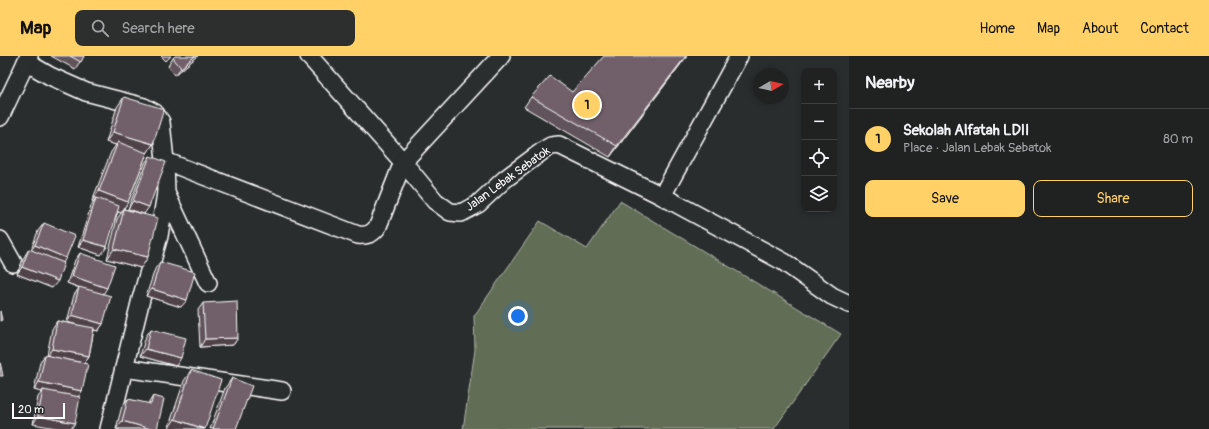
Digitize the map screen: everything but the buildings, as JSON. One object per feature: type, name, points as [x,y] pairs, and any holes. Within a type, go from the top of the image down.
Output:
[{"type":"street","points":[[165,160],[307,216],[363,236],[373,232],[378,226],[403,162],[501,56]]},
{"type":"street","points":[[662,196],[739,56]]},
{"type":"street","points":[[0,117],[28,59],[50,76],[86,92],[144,107],[155,113],[161,122],[165,160],[166,193],[159,236],[141,299],[109,429]]},
{"type":"street","name":"Jalan Lebak Sebatok","points":[[311,59],[403,162],[435,201],[445,209],[455,213],[461,213],[478,204],[505,179],[550,146],[559,144],[662,196],[784,262],[832,296],[849,304]]},
{"type":"street","points":[[166,193],[208,283]]},
{"type":"street","points":[[0,240],[13,263]]},
{"type":"street","points":[[124,368],[282,391]]},
{"type":"green space","points":[[620,201],[841,334],[774,429],[463,429],[475,350],[474,316],[540,221],[587,249]]},
{"type":"place","name":"Sekolah Alfatah LDII","points":[[587,105]]}]
